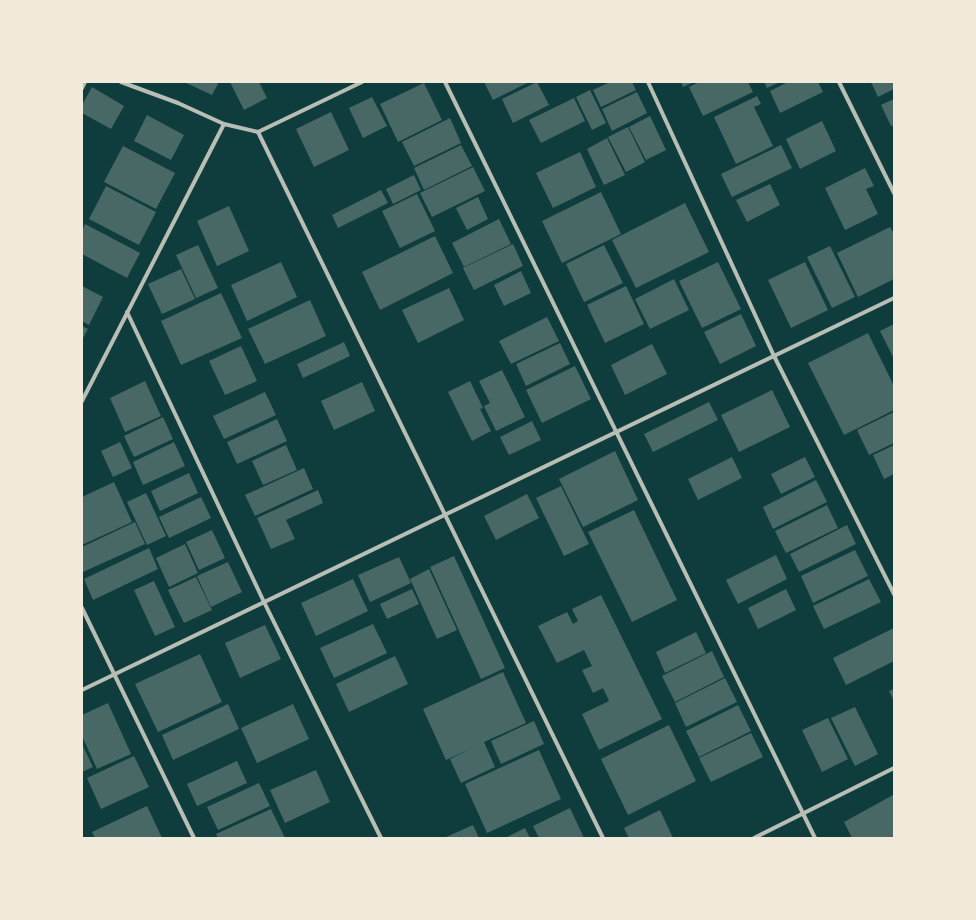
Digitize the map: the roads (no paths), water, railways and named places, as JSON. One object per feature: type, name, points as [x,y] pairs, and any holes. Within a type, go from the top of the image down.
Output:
[{"type":"street","points":[[82,88],[85,82]]},
{"type":"street","points":[[121,82],[224,124],[258,132],[360,82]]},
{"type":"street","points":[[445,82],[814,838]]},
{"type":"street","points":[[648,82],[774,356],[894,594]]},
{"type":"street","points":[[839,82],[894,193]]},
{"type":"street","points":[[82,400],[224,124]]},
{"type":"street","points":[[258,132],[603,838]]},
{"type":"street","points":[[82,690],[894,298]]},
{"type":"street","points":[[127,312],[264,602],[381,838]]},
{"type":"street","points":[[82,608],[194,838]]},
{"type":"street","points":[[754,838],[894,768]]}]
